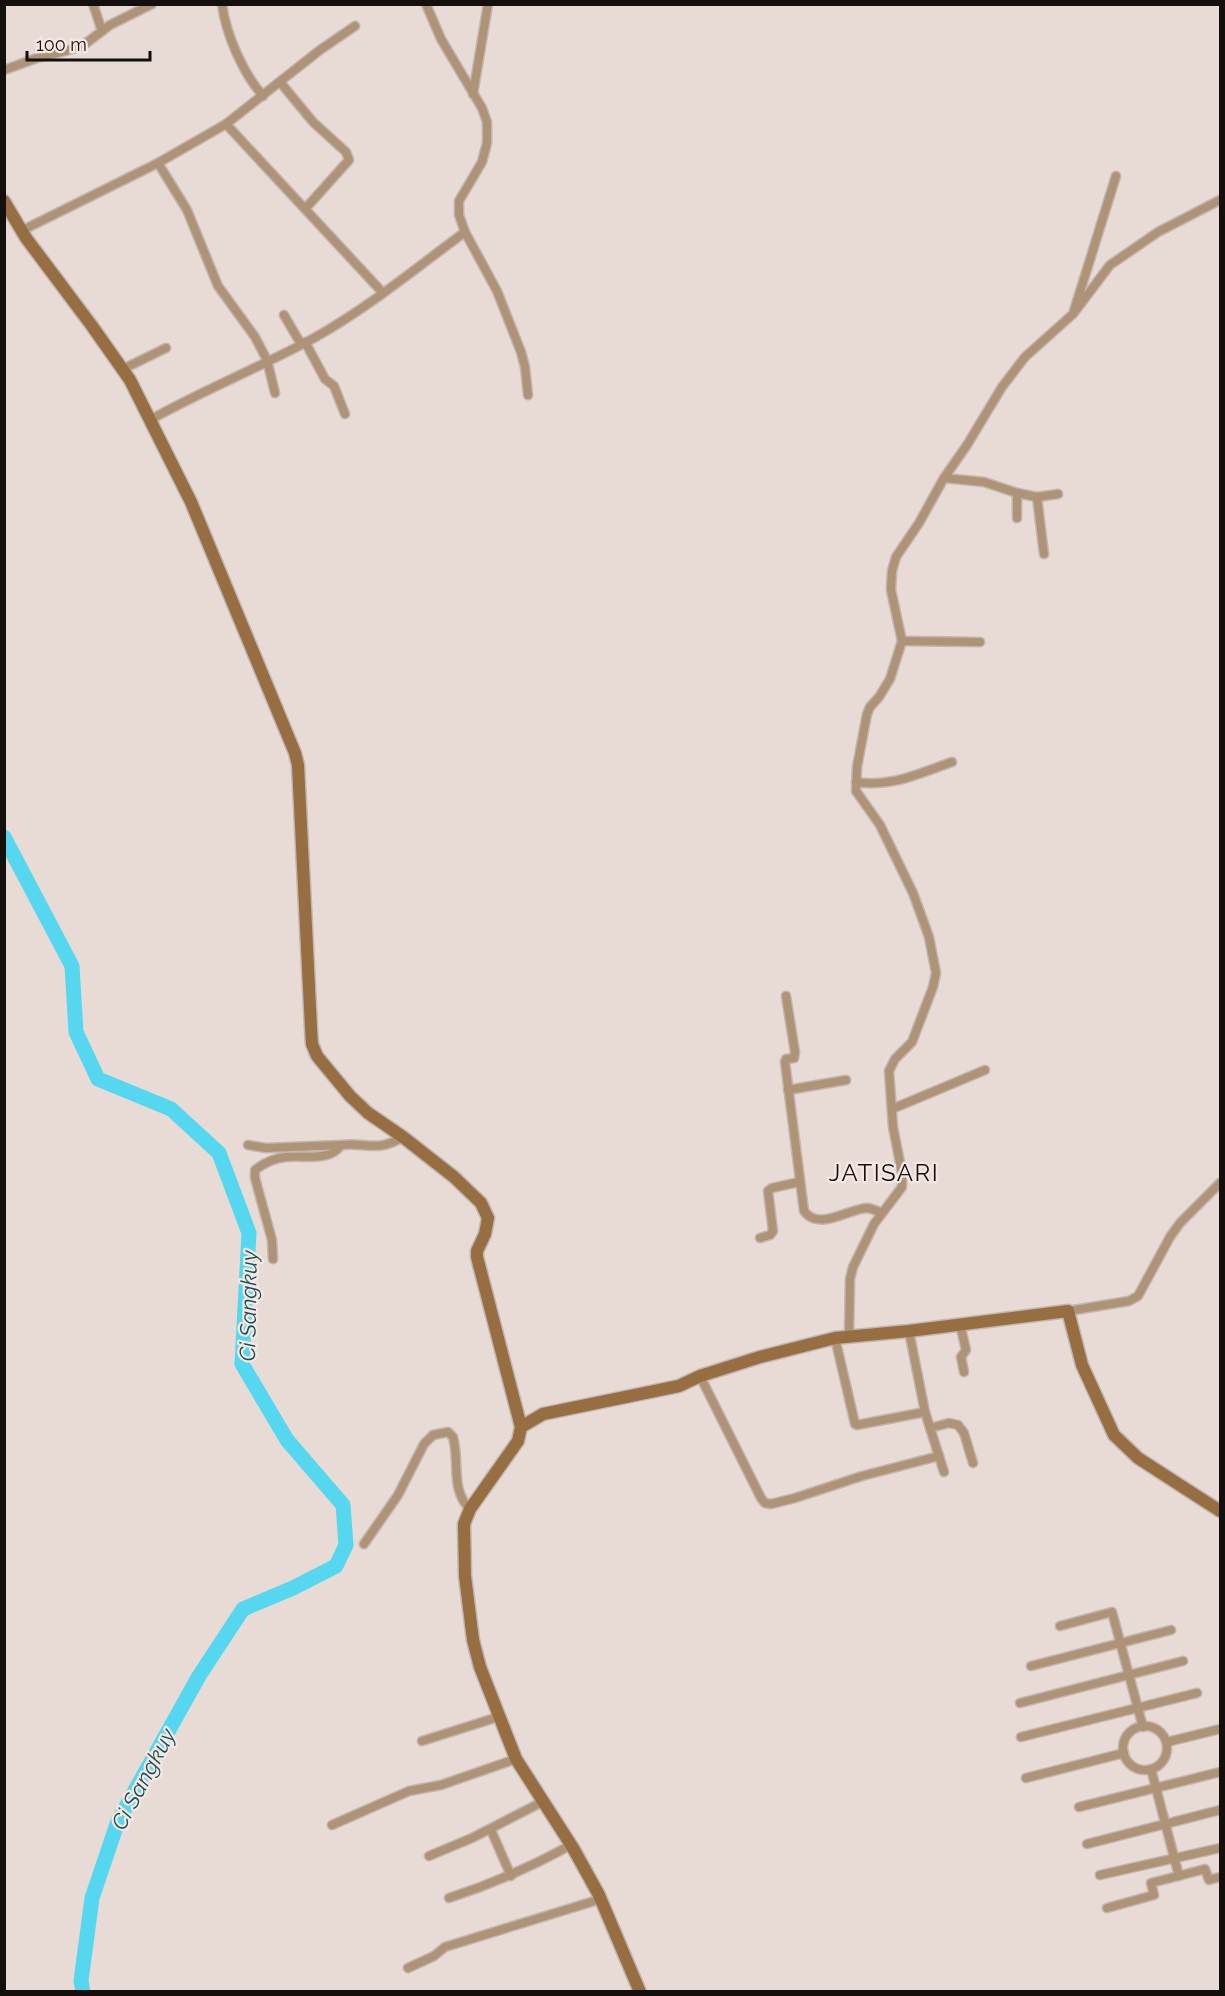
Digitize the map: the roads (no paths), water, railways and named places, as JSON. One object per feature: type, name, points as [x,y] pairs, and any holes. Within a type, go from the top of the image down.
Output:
[{"type":"street","points":[[93,4],[102,31]]},
{"type":"street","points":[[4,70],[37,58],[81,47],[102,31],[152,4]]},
{"type":"street","points":[[222,4],[224,19],[240,60],[250,80],[263,96]]},
{"type":"street","points":[[426,4],[441,39],[482,108],[487,122],[487,143],[479,169],[459,201],[459,215],[465,232],[497,291],[518,344],[525,367],[528,394]]},
{"type":"street","points":[[473,94],[488,4]]},
{"type":"street","points":[[21,231],[158,163],[226,124],[320,50],[355,26]]},
{"type":"street","points":[[280,82],[295,103],[346,152],[350,160],[304,208]]},
{"type":"street","points":[[226,124],[383,293]]},
{"type":"street","points":[[158,163],[188,210],[218,286],[255,337],[267,360],[275,393]]},
{"type":"street","points":[[1073,314],[1116,176]]},
{"type":"street","points":[[849,1336],[850,1274],[864,1243],[882,1213],[902,1187],[889,1071],[895,1059],[912,1042],[936,973],[930,937],[912,891],[880,825],[858,795],[855,782],[867,714],[890,679],[902,641],[891,590],[894,564],[904,542],[919,523],[944,478],[1002,387],[1025,357],[1073,314],[1101,275],[1119,258],[1158,232],[1221,200]]},
{"type":"street","points":[[4,201],[21,231],[123,369],[150,420],[200,524],[296,759],[314,1050],[338,1082],[364,1109],[471,1192],[487,1213],[488,1225],[477,1251],[477,1257],[521,1427],[515,1446],[470,1509],[464,1524],[465,1576],[469,1611],[480,1667],[516,1759],[571,1845],[601,1899],[640,1992]]},
{"type":"street","points":[[150,420],[338,323],[383,293],[465,232]]},
{"type":"street","points":[[284,315],[324,379],[334,386],[345,414]]},
{"type":"street","points":[[123,369],[166,348]]},
{"type":"street","points":[[944,478],[984,482],[1037,497],[1058,494]]},
{"type":"street","points":[[1017,493],[1017,518]]},
{"type":"street","points":[[1037,497],[1044,554]]},
{"type":"street","points":[[902,641],[980,642]]},
{"type":"street","points":[[855,782],[876,785],[889,783],[917,776],[952,762]]},
{"type":"street","points":[[786,996],[795,1052],[794,1058],[785,1061],[804,1211],[809,1217],[826,1219],[866,1208],[882,1213]]},
{"type":"street","points":[[892,1109],[985,1070]]},
{"type":"street","points":[[788,1090],[846,1080]]},
{"type":"street","points":[[248,1145],[266,1148],[341,1145],[377,1147],[403,1137]]},
{"type":"street","points":[[273,1259],[272,1240],[255,1178],[255,1170],[270,1161],[284,1157],[331,1154],[341,1145]]},
{"type":"street","points":[[760,1238],[771,1235],[773,1231],[768,1191],[799,1182]]},
{"type":"street","points":[[521,1427],[543,1414],[679,1386],[760,1357],[835,1338],[1068,1311],[1129,1301],[1138,1296],[1180,1223],[1221,1183]]},
{"type":"street","points":[[1068,1311],[1082,1365],[1114,1435],[1138,1458],[1221,1511]]},
{"type":"street","points":[[960,1324],[966,1350],[961,1357],[964,1372]]},
{"type":"street","points":[[909,1331],[925,1412],[944,1472]]},
{"type":"street","points":[[835,1338],[855,1424],[925,1412]]},
{"type":"street","points":[[699,1377],[760,1498],[765,1503],[771,1504],[795,1498],[862,1476],[939,1456]]},
{"type":"street","points":[[930,1428],[949,1423],[958,1425],[964,1433],[974,1463]]},
{"type":"street","points":[[364,1544],[398,1495],[424,1444],[433,1435],[448,1432],[453,1437],[458,1492],[462,1502],[470,1509]]},
{"type":"street","points":[[1060,1626],[1112,1612],[1143,1727]]},
{"type":"street","points":[[1031,1666],[1171,1630]]},
{"type":"street","points":[[1020,1704],[1183,1661]]},
{"type":"street","points":[[1021,1737],[1197,1693]]},
{"type":"street","points":[[422,1741],[498,1717]]},
{"type":"street","points":[[1149,1726],[1161,1732],[1167,1742],[1167,1755],[1160,1765],[1151,1769],[1136,1768],[1126,1760],[1123,1748],[1127,1736],[1137,1728],[1149,1726]]},
{"type":"street","points":[[1167,1742],[1221,1730]]},
{"type":"street","points":[[1026,1778],[1124,1753]]},
{"type":"street","points":[[332,1825],[410,1791],[441,1785],[516,1759]]},
{"type":"street","points":[[1151,1769],[1179,1876]]},
{"type":"street","points":[[1079,1808],[1221,1772]]},
{"type":"street","points":[[429,1856],[490,1830],[542,1802]]},
{"type":"street","points":[[1087,1844],[1221,1810]]},
{"type":"street","points":[[490,1830],[511,1876]]},
{"type":"street","points":[[449,1898],[511,1876],[571,1845]]},
{"type":"street","points":[[1100,1875],[1221,1848]]},
{"type":"street","points":[[1107,1908],[1154,1895],[1151,1883],[1205,1869],[1209,1880],[1221,1877]]},
{"type":"street","points":[[408,1968],[434,1956],[445,1947],[601,1899]]},
{"type":"waterway","name":"Ci Sangkuy","points":[[4,837],[72,966],[76,1032],[98,1079],[171,1109],[219,1153],[249,1233],[242,1364],[287,1440],[343,1505],[346,1545],[336,1566],[293,1588],[243,1609],[199,1676],[118,1821],[92,1898],[81,1981],[83,1992]]},
{"type":"district","name":"JATISARI","points":[[884,1173]]}]
